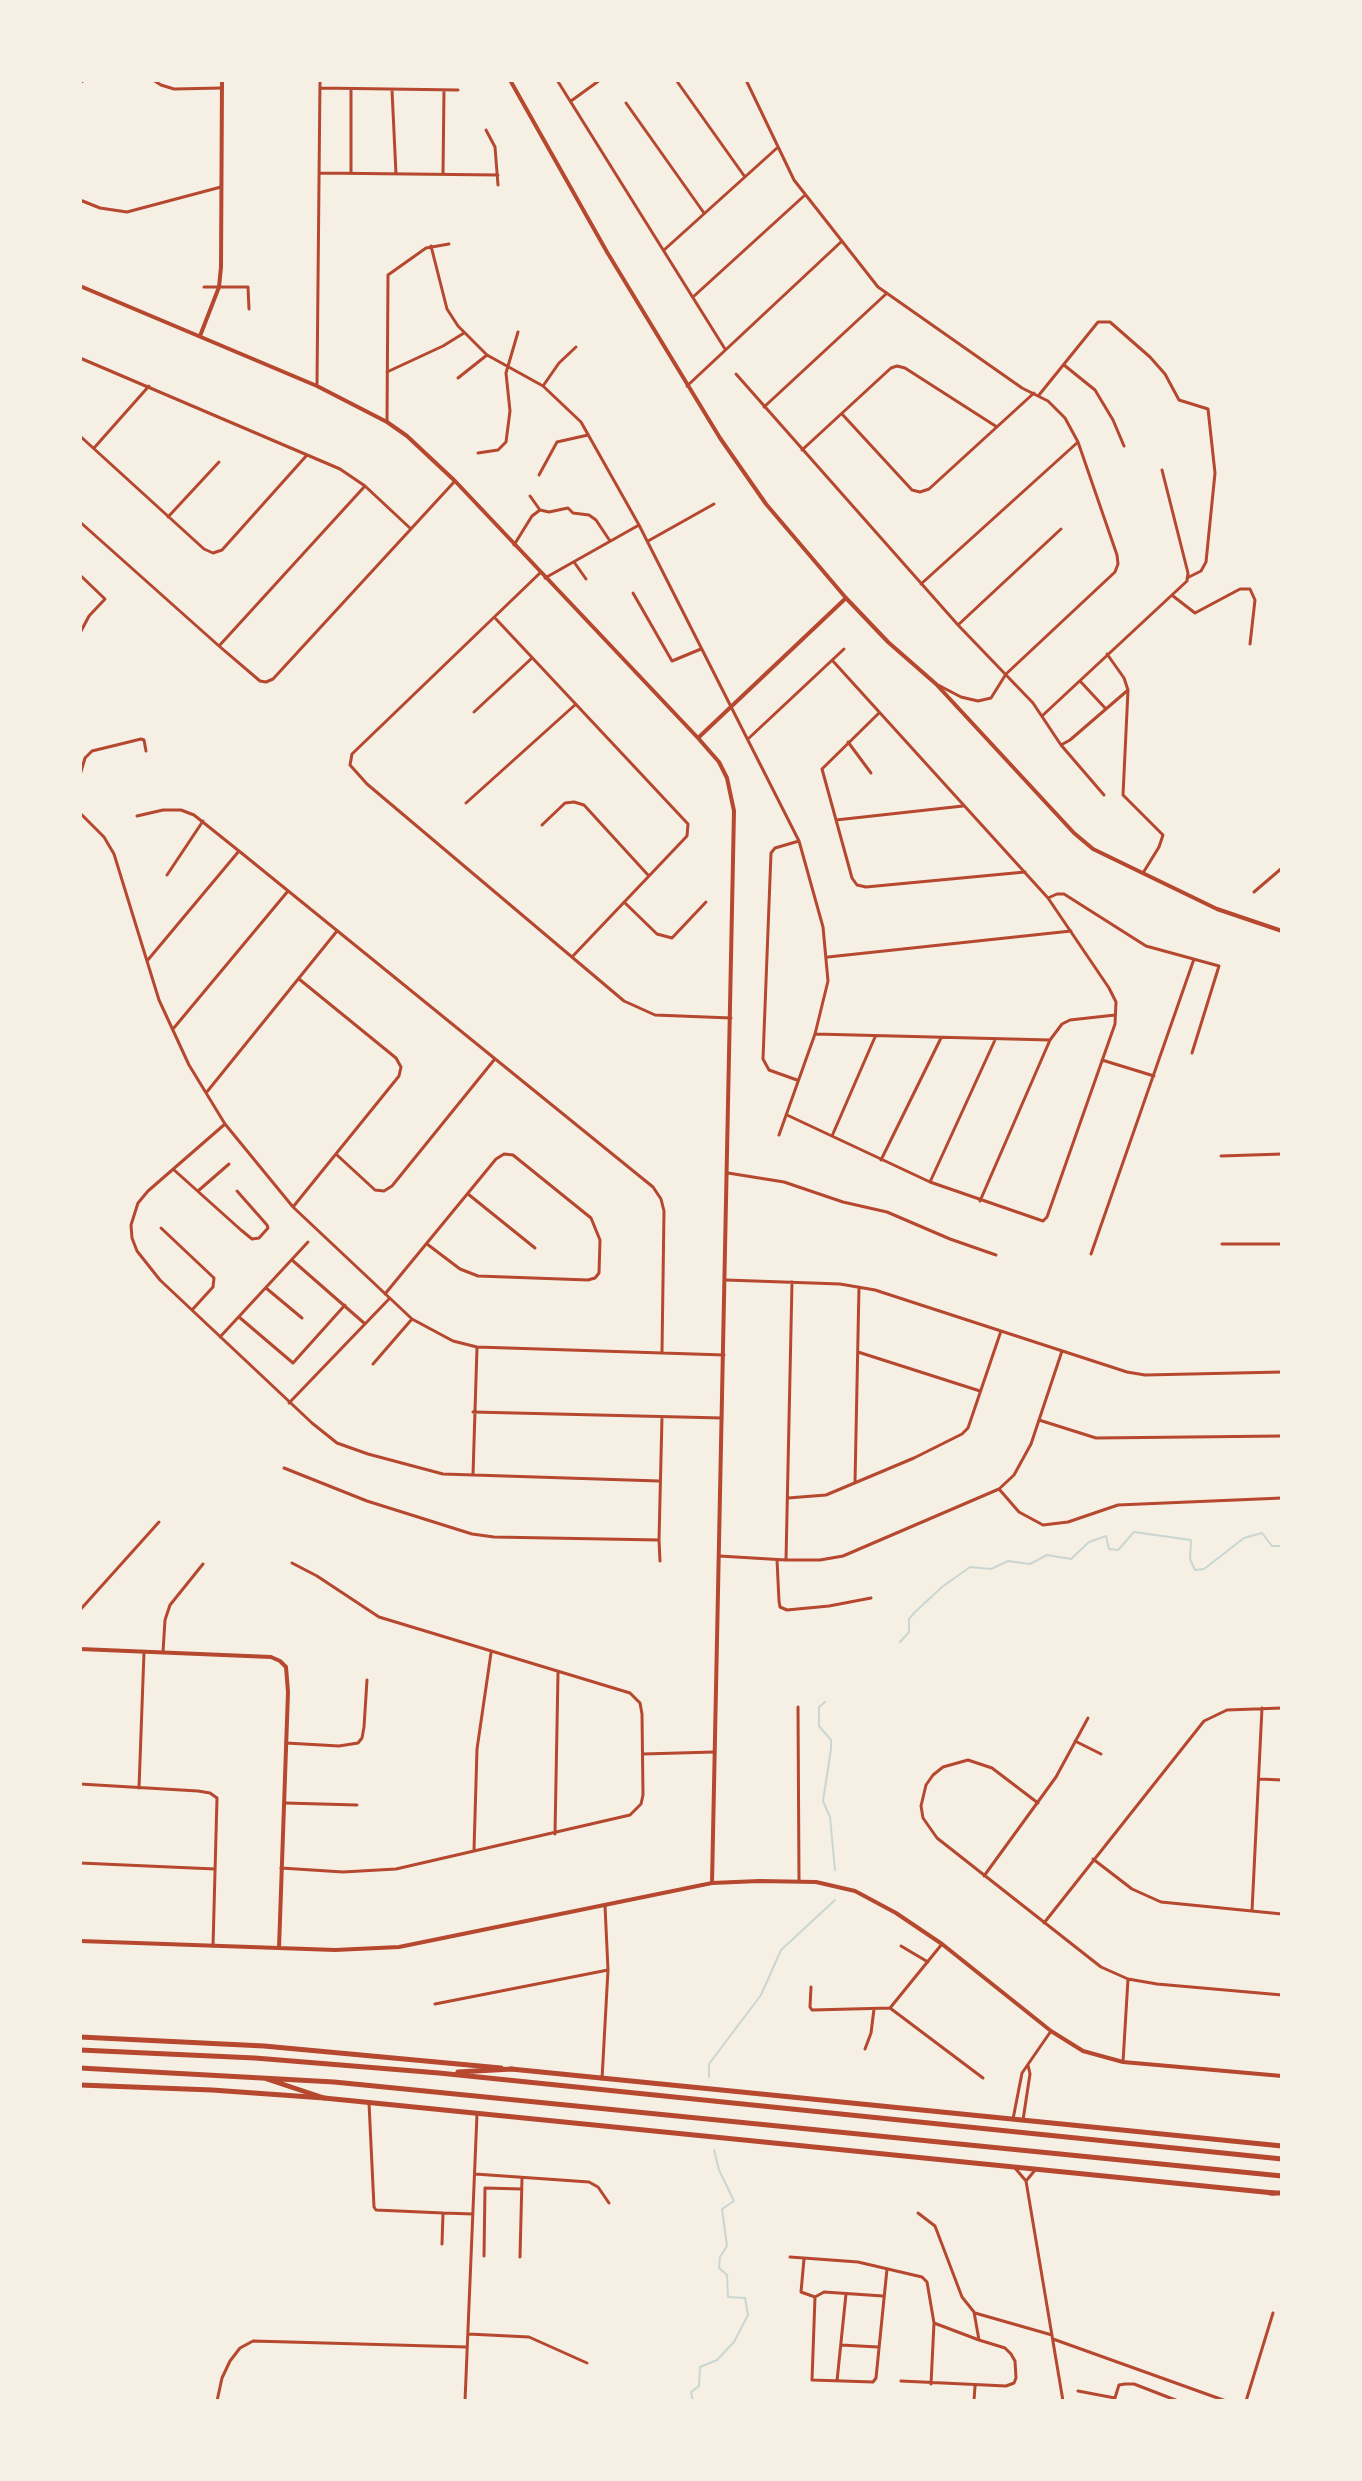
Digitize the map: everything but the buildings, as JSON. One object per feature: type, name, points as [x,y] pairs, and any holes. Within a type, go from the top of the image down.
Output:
[{"type":"highway","points":[[80,2037],[264,2046],[1282,2146]]},
{"type":"highway","points":[[80,2050],[255,2058],[439,2073],[1282,2159]]},
{"type":"highway","points":[[80,2068],[258,2076],[1282,2176]]},
{"type":"highway","points":[[439,2073],[512,2069]]},
{"type":"highway","points":[[258,2076],[324,2098]]},
{"type":"highway","points":[[80,2085],[324,2098],[1282,2193]]},
{"type":"street","points":[[153,80],[174,89],[222,88]]},
{"type":"street","points":[[200,336],[219,287],[222,80]]},
{"type":"street","points":[[317,386],[320,80]]},
{"type":"street","points":[[510,80],[687,386],[760,495],[846,598],[888,642],[936,684],[1074,833],[1093,849],[1217,909],[1282,931]]},
{"type":"street","points":[[557,80],[725,349]]},
{"type":"street","points":[[571,101],[600,80]]},
{"type":"street","points":[[676,80],[745,177]]},
{"type":"street","points":[[746,80],[785,165],[805,195],[886,294],[1022,388],[1056,407],[1078,442],[1117,555],[1117,569],[1006,674],[991,698],[985,701],[961,697],[936,684]]},
{"type":"street","points":[[320,88],[458,90]]},
{"type":"street","points":[[351,89],[351,174]]},
{"type":"street","points":[[392,89],[396,174]]},
{"type":"street","points":[[443,174],[444,90]]},
{"type":"street","points":[[626,103],[704,213]]},
{"type":"street","points":[[486,130],[495,147],[498,185]]},
{"type":"street","points":[[664,250],[778,147]]},
{"type":"street","points":[[319,173],[498,175]]},
{"type":"street","points":[[80,200],[100,208],[127,212],[221,187]]},
{"type":"street","points":[[693,297],[805,195]]},
{"type":"street","points":[[687,386],[842,241]]},
{"type":"street","points":[[387,422],[388,275],[431,246],[449,244]]},
{"type":"street","points":[[431,246],[447,309],[464,333],[487,355],[543,386],[566,406],[588,435],[639,525],[799,841],[814,889],[828,957],[828,981],[815,1034],[779,1135]]},
{"type":"street","points":[[80,286],[317,386],[387,422],[414,442],[455,481],[698,738],[719,762],[732,793],[731,1018],[712,1883]]},
{"type":"street","points":[[204,287],[248,287],[249,309]]},
{"type":"street","points":[[764,407],[886,294]]},
{"type":"street","points":[[842,414],[912,490],[920,492],[929,489],[1036,394],[1098,322],[1110,322],[1150,357],[1165,374],[1179,400],[1208,409],[1215,473],[1206,562],[1201,571],[1187,578]]},
{"type":"street","points":[[478,453],[498,450],[506,442],[510,411],[508,365],[518,332]]},
{"type":"street","points":[[387,372],[464,333]]},
{"type":"street","points":[[543,386],[559,363],[576,347]]},
{"type":"street","points":[[458,378],[487,355]]},
{"type":"street","points":[[80,358],[340,469],[365,486],[411,529]]},
{"type":"street","points":[[1064,365],[1095,390],[1124,446]]},
{"type":"street","points":[[802,450],[891,368],[897,366],[905,368],[997,427]]},
{"type":"street","points":[[736,374],[921,584],[1006,674],[1104,795]]},
{"type":"street","points":[[94,448],[149,386]]},
{"type":"street","points":[[539,475],[557,442],[588,435]]},
{"type":"street","points":[[80,436],[204,549],[213,553],[222,550],[307,455]]},
{"type":"street","points":[[921,584],[1078,442]]},
{"type":"street","points":[[168,517],[219,462]]},
{"type":"street","points":[[1042,716],[1185,585],[1187,578],[1162,470]]},
{"type":"street","points":[[80,522],[260,681],[273,679],[455,481]]},
{"type":"street","points":[[219,646],[365,486]]},
{"type":"street","points":[[530,496],[540,510],[549,512],[568,508],[573,513],[589,515],[610,541]]},
{"type":"street","points":[[647,541],[714,504]]},
{"type":"street","points":[[514,545],[532,516],[540,510]]},
{"type":"street","points":[[545,578],[639,525]]},
{"type":"street","points":[[958,625],[1061,529]]},
{"type":"street","points":[[574,562],[586,579]]},
{"type":"street","points":[[540,573],[352,754],[350,765],[367,784],[624,1001],[655,1015],[731,1018]]},
{"type":"street","points":[[80,575],[105,599],[89,616],[80,633]]},
{"type":"street","points":[[1173,596],[1195,613],[1240,589],[1250,589],[1255,600],[1250,644]]},
{"type":"street","points":[[633,593],[672,661],[701,649]]},
{"type":"street","points":[[698,738],[846,598]]},
{"type":"street","points":[[495,618],[688,824],[687,836],[572,957]]},
{"type":"street","points":[[749,738],[844,649]]},
{"type":"street","points":[[1107,654],[1124,678],[1128,690],[1123,795],[1163,835],[1142,874]]},
{"type":"street","points":[[474,712],[532,657]]},
{"type":"street","points":[[786,1115],[930,1182],[1043,1221],[1102,1060],[1115,1015],[1116,1002],[1109,988],[1048,898],[832,660]]},
{"type":"street","points":[[1080,681],[1106,709]]},
{"type":"street","points":[[1061,745],[1128,690]]},
{"type":"street","points":[[466,803],[576,704]]},
{"type":"street","points":[[879,713],[822,769],[852,878],[857,885],[866,887],[1025,872]]},
{"type":"street","points":[[80,775],[85,758],[92,751],[141,739],[145,742],[146,751]]},
{"type":"street","points":[[848,742],[871,773]]},
{"type":"street","points":[[542,825],[565,803],[584,805],[648,875]]},
{"type":"street","points":[[836,820],[965,806]]},
{"type":"street","points":[[137,816],[163,810],[181,810],[203,821],[653,1187],[664,1211],[662,1352]]},
{"type":"street","points":[[80,813],[104,837],[114,854],[146,963],[172,1030],[205,1094],[225,1124],[293,1207],[412,1319],[453,1341],[477,1347],[724,1355]]},
{"type":"street","points":[[167,875],[203,821]]},
{"type":"street","points":[[799,841],[775,848],[770,859],[763,1059],[769,1070],[799,1080]]},
{"type":"street","points":[[146,963],[239,851]]},
{"type":"street","points":[[1254,892],[1282,868]]},
{"type":"street","points":[[172,1030],[288,891]]},
{"type":"street","points":[[1048,898],[1064,894],[1146,946],[1216,963],[1220,971],[1192,1053]]},
{"type":"street","points":[[624,902],[657,934],[672,938],[706,902]]},
{"type":"street","points":[[205,1094],[337,931]]},
{"type":"street","points":[[828,957],[1071,931]]},
{"type":"street","points":[[1091,1254],[1194,959]]},
{"type":"street","points":[[293,1207],[399,1076],[401,1067],[396,1058],[299,979]]},
{"type":"street","points":[[980,1201],[1057,1029],[1070,1020],[1115,1015]]},
{"type":"street","points":[[815,1034],[1050,1040]]},
{"type":"street","points":[[832,1136],[876,1036]]},
{"type":"street","points":[[881,1160],[941,1038]]},
{"type":"street","points":[[930,1182],[995,1039]]},
{"type":"street","points":[[336,1155],[375,1190],[384,1191],[392,1186],[494,1060]]},
{"type":"street","points":[[1102,1060],[1154,1076]]},
{"type":"street","points":[[225,1124],[138,1203],[131,1225],[132,1238],[147,1266],[289,1403],[337,1443],[443,1474],[659,1481]]},
{"type":"street","points":[[385,1294],[496,1159],[504,1154],[513,1155],[591,1218],[600,1240],[599,1273],[588,1280],[478,1276],[460,1269],[427,1244]]},
{"type":"street","points":[[1221,1156],[1282,1154]]},
{"type":"street","points":[[198,1191],[229,1164]]},
{"type":"street","points":[[173,1169],[252,1239],[259,1238],[268,1228],[267,1225],[237,1191]]},
{"type":"street","points":[[728,1173],[784,1182],[843,1202],[887,1212],[996,1255]]},
{"type":"street","points":[[468,1194],[535,1248]]},
{"type":"street","points":[[161,1228],[214,1278],[213,1287],[192,1310]]},
{"type":"street","points":[[220,1337],[308,1242]]},
{"type":"street","points":[[1222,1244],[1282,1244]]},
{"type":"street","points":[[292,1260],[364,1323]]},
{"type":"street","points":[[726,1280],[859,1287],[1127,1372],[1145,1375],[1282,1372]]},
{"type":"street","points":[[786,1560],[792,1282]]},
{"type":"street","points":[[855,1483],[859,1287]]},
{"type":"street","points":[[266,1288],[302,1318]]},
{"type":"street","points":[[289,1403],[389,1298]]},
{"type":"street","points":[[239,1317],[293,1363],[345,1305]]},
{"type":"street","points":[[373,1364],[412,1319]]},
{"type":"street","points":[[788,1498],[826,1495],[956,1439],[968,1428],[1001,1331]]},
{"type":"street","points":[[473,1475],[477,1347]]},
{"type":"street","points":[[719,1556],[820,1560],[843,1556],[999,1489],[1022,1463],[1062,1350]]},
{"type":"street","points":[[858,1352],[981,1391]]},
{"type":"street","points":[[473,1412],[722,1418]]},
{"type":"street","points":[[660,1561],[662,1417]]},
{"type":"street","points":[[1039,1420],[1096,1438],[1282,1436]]},
{"type":"street","points":[[284,1468],[367,1501],[472,1534],[659,1540]]},
{"type":"street","points":[[999,1489],[1019,1512],[1043,1525],[1057,1525],[1127,1504],[1282,1498]]},
{"type":"street","points":[[80,1610],[159,1522]]},
{"type":"street","points":[[777,1560],[780,1607],[787,1610],[871,1598]]},
{"type":"street","points":[[281,1868],[343,1872],[381,1870],[630,1815],[637,1811],[643,1795],[642,1714],[636,1697],[630,1693],[379,1617],[292,1563]]},
{"type":"street","points":[[163,1652],[165,1620],[170,1605],[203,1564]]},
{"type":"street","points":[[80,1649],[271,1657],[286,1667],[279,1948]]},
{"type":"street","points":[[139,1788],[144,1651]]},
{"type":"street","points":[[474,1850],[477,1749],[491,1653]]},
{"type":"street","points":[[555,1834],[558,1672]]},
{"type":"street","points":[[286,1743],[339,1746],[358,1743],[364,1727],[367,1680]]},
{"type":"street","points":[[798,1707],[799,1880]]},
{"type":"street","points":[[1252,1911],[1262,1708]]},
{"type":"street","points":[[1044,1923],[1204,1721],[1227,1710],[1282,1708]]},
{"type":"street","points":[[984,1876],[1038,1803],[1088,1718]]},
{"type":"street","points":[[1075,1741],[1101,1754]]},
{"type":"street","points":[[643,1754],[714,1752]]},
{"type":"street","points":[[1038,1803],[981,1763],[968,1760],[943,1767],[933,1775],[923,1795],[923,1818],[937,1838],[1101,1967],[1128,1979],[1157,1984],[1282,1995]]},
{"type":"street","points":[[1259,1779],[1282,1780]]},
{"type":"street","points":[[80,1784],[198,1791],[217,1798],[213,1946]]},
{"type":"street","points":[[283,1803],[357,1805]]},
{"type":"street","points":[[1093,1859],[1132,1889],[1161,1902],[1282,1914]]},
{"type":"street","points":[[80,1863],[215,1869]]},
{"type":"street","points":[[82,1943],[335,1950],[399,1947],[712,1883],[799,1880],[864,1895],[942,1944],[1051,2031],[1083,2051],[1123,2062],[1282,2076]]},
{"type":"street","points":[[602,2079],[608,1970],[605,1906]]},
{"type":"street","points":[[890,2008],[942,1944]]},
{"type":"street","points":[[901,1946],[928,1962]]},
{"type":"street","points":[[435,2004],[608,1970]]},
{"type":"street","points":[[1123,2062],[1128,1979]]},
{"type":"street","points":[[811,1987],[812,2010],[890,2008],[983,2078]]},
{"type":"street","points":[[865,2049],[874,2009]]},
{"type":"street","points":[[1013,2119],[1022,2073],[1051,2031]]},
{"type":"street","points":[[1023,2120],[1030,2074],[1028,2065]]},
{"type":"street","points":[[369,2103],[376,2210],[473,2214]]},
{"type":"street","points":[[465,2401],[477,2114]]},
{"type":"street","points":[[1013,2167],[1026,2181],[1063,2401]]},
{"type":"street","points":[[1026,2181],[1036,2169]]},
{"type":"street","points":[[475,2174],[589,2182],[598,2187],[609,2203]]},
{"type":"street","points":[[520,2257],[522,2178]]},
{"type":"street","points":[[484,2256],[485,2188],[522,2189]]},
{"type":"street","points":[[442,2244],[443,2213]]},
{"type":"street","points":[[918,2213],[935,2226],[962,2297],[974,2312],[979,2340]]},
{"type":"street","points":[[790,2257],[858,2262],[915,2274],[927,2282],[934,2323],[931,2384]]},
{"type":"street","points":[[804,2258],[801,2292],[815,2297],[824,2292],[883,2296]]},
{"type":"street","points":[[815,2297],[812,2380],[873,2382],[877,2372],[887,2269]]},
{"type":"street","points":[[837,2381],[846,2294]]},
{"type":"street","points":[[974,2312],[1052,2337],[1226,2401]]},
{"type":"street","points":[[1246,2401],[1273,2313]]},
{"type":"street","points":[[901,2381],[975,2386],[1014,2383],[1015,2361],[1005,2348],[934,2323]]},
{"type":"street","points":[[468,2334],[529,2337],[587,2363]]},
{"type":"street","points":[[217,2401],[230,2361],[240,2348],[253,2341],[467,2347]]},
{"type":"street","points":[[841,2345],[879,2347]]},
{"type":"street","points":[[1078,2391],[1115,2399],[1119,2385],[1134,2384],[1178,2401]]},
{"type":"street","points":[[974,2401],[975,2386]]},
{"type":"waterway","points":[[900,1642],[909,1632],[909,1619],[915,1612],[970,1567],[991,1569],[1008,1561],[1030,1564],[1047,1555],[1071,1559],[1089,1542],[1106,1536],[1109,1549],[1118,1550],[1134,1532],[1191,1540],[1190,1559],[1195,1570],[1204,1569],[1244,1538],[1262,1533],[1272,1546],[1282,1546]]},
{"type":"waterway","points":[[825,1702],[819,1707],[819,1726],[831,1740],[831,1749],[823,1801],[830,1817],[835,1870]]},
{"type":"waterway","points":[[709,2077],[709,2064],[761,1995],[781,1950],[835,1900]]},
{"type":"waterway","points":[[693,2401],[691,2392],[699,2386],[700,2367],[717,2360],[734,2342],[748,2315],[745,2298],[728,2297],[727,2275],[719,2268],[720,2257],[727,2246],[722,2209],[734,2201],[719,2170],[714,2150]]}]
